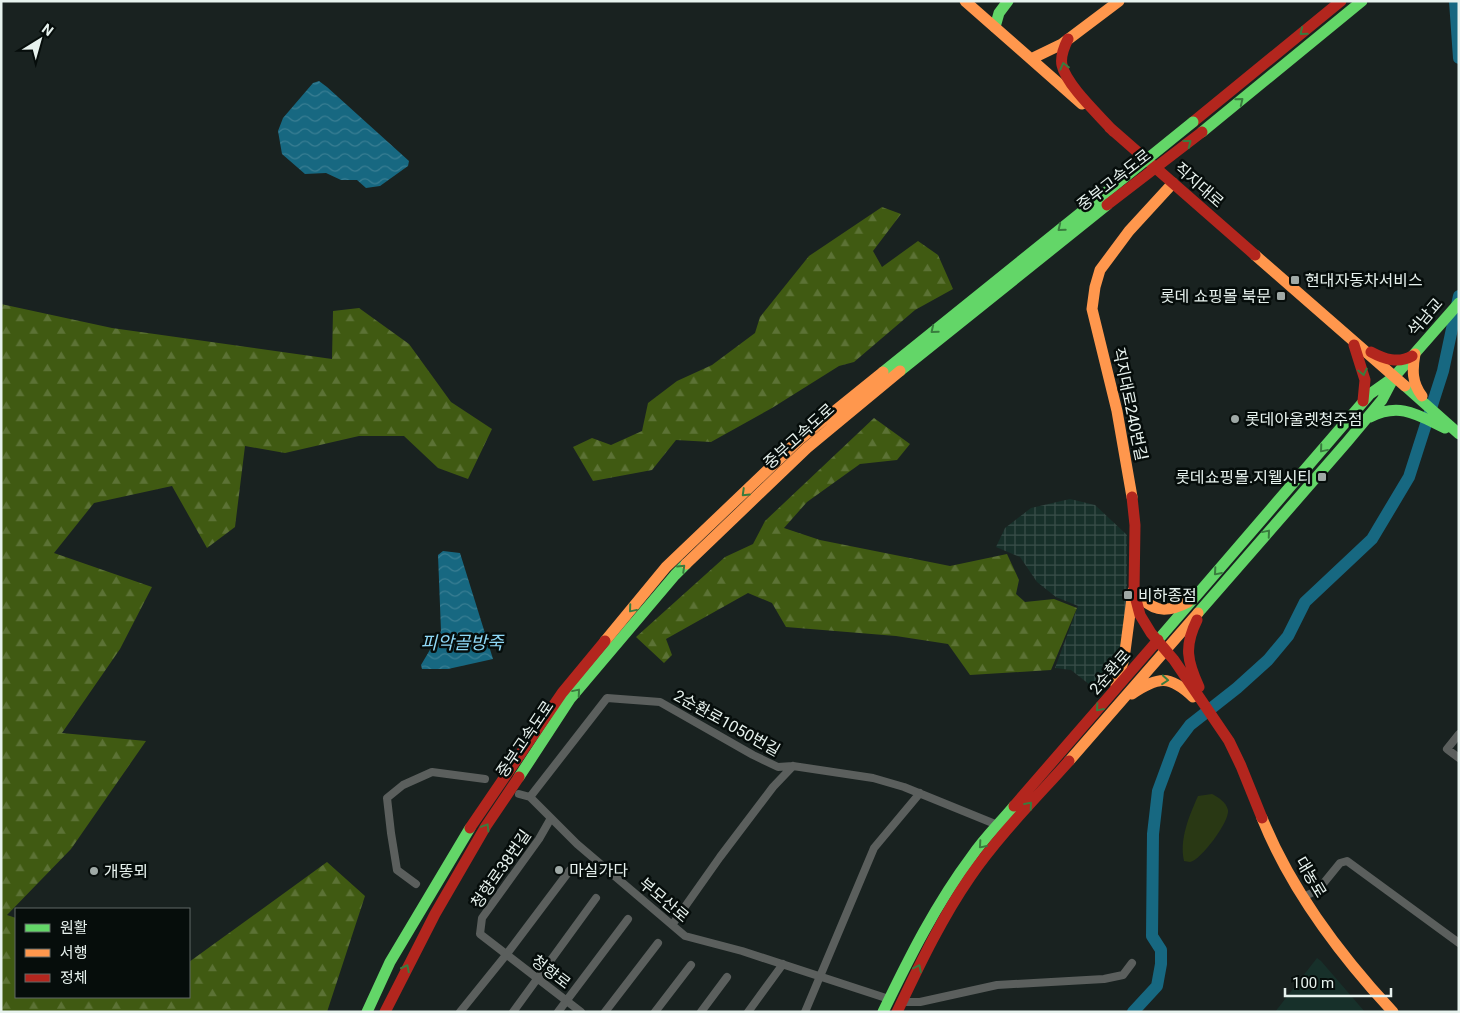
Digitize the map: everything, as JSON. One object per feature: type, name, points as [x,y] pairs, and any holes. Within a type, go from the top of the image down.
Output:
[{"type":"main road","name":"직지대로","points":[[965,1],[1352,341],[1415,393],[1454,430]]},
{"type":"main road","points":[[995,27],[1000,13],[1008,1]]},
{"type":"main road","name":"중부고속도로","points":[[385,1012],[435,914],[486,826],[570,699],[675,575],[807,448],[1103,201],[1194,122],[1341,1]]},
{"type":"main road","name":"중부고속도로","points":[[366,1012],[390,962],[476,818],[562,693],[666,567],[800,439],[1103,201],[1202,132],[1362,1]]},
{"type":"main road","points":[[1031,59],[1062,44],[1113,4]]},
{"type":"main road","points":[[1068,39],[1062,58],[1062,68],[1072,84],[1114,132]]},
{"type":"main road","name":"직지대로240번길","points":[[1172,183],[1129,231],[1100,270],[1092,309],[1127,462],[1136,538],[1133,591],[1140,616],[1190,683]]},
{"type":"main road","name":"석남교","points":[[1415,353],[1459,303]]},
{"type":"main road","points":[[1352,341],[1374,354],[1392,360],[1403,360],[1415,353]]},
{"type":"main road","points":[[1352,341],[1365,380],[1366,390],[1362,403]]},
{"type":"main road","points":[[1415,353],[1412,378],[1415,393]]},
{"type":"main road","name":"2순환로","points":[[883,1012],[942,899],[973,854],[1004,827],[1115,707],[1196,598],[1370,394],[1394,377],[1415,353]]},
{"type":"main road","name":"2순환로","points":[[899,1007],[958,894],[1004,827],[1115,691],[1225,582],[1382,400],[1394,377]]},
{"type":"main road","points":[[1364,421],[1378,412],[1390,408],[1402,409],[1454,430]]},
{"type":"main road","points":[[1115,707],[1147,683],[1155,680],[1190,683],[1187,647],[1190,635],[1197,620],[1225,582]]},
{"type":"main road","points":[[1133,591],[1150,607],[1168,611],[1196,598]]},
{"type":"main road","points":[[1115,691],[1124,659],[1133,591]]},
{"type":"main road","points":[[1131,608],[1140,616]]},
{"type":"main road","name":"대농로","points":[[1190,683],[1230,741],[1273,844],[1304,897],[1334,944],[1368,986],[1393,1012]]},
{"type":"street","name":"2순환로1050번길","points":[[530,797],[607,698],[660,702],[753,755],[778,767],[793,766],[873,778],[920,793],[1004,827]]},
{"type":"street","points":[[1459,734],[1447,749],[1459,758]]},
{"type":"street","points":[[672,925],[720,856],[774,787],[793,766]]},
{"type":"street","points":[[416,884],[397,870],[390,834],[387,798],[403,784],[432,772],[485,779]]},
{"type":"street","points":[[805,1012],[874,848],[920,793]]},
{"type":"street","name":"부모산로","points":[[519,794],[530,797],[577,844],[685,936],[783,964],[820,978],[889,999]]},
{"type":"street","name":"청향로38번길","points":[[506,955],[480,934],[482,918],[552,818]]},
{"type":"street","points":[[1304,897],[1318,890],[1340,863],[1347,861],[1459,943]]},
{"type":"street","points":[[460,1012],[570,870]]},
{"type":"street","points":[[513,1012],[596,898]]},
{"type":"street","points":[[558,1012],[628,919]]},
{"type":"street","points":[[606,1012],[658,943]]},
{"type":"street","name":"청향로","points":[[506,955],[581,1012]]},
{"type":"street","name":"2순환로","points":[[899,1007],[997,985],[1104,979],[1123,974],[1132,963]]},
{"type":"street","points":[[748,1012],[783,964]]},
{"type":"street","points":[[655,1012],[691,965]]},
{"type":"street","points":[[700,1012],[727,978]]},
{"type":"shaded area","name":"비하종점","points":[[1070,499],[1095,505],[1127,535],[1127,605],[1116,673],[1099,692],[1071,670],[1055,668],[1078,606],[1056,597],[1037,582],[1020,557],[996,547],[1005,528],[1031,508]]},
{"type":"shaded area","points":[[1317,958],[1321,961],[1365,1012],[1275,1012]]},
{"type":"green space","points":[[882,207],[901,214],[873,251],[882,267],[918,241],[938,255],[953,289],[915,310],[854,362],[839,366],[772,408],[711,442],[676,440],[652,470],[593,481],[573,447],[592,438],[611,445],[642,431],[648,403],[677,381],[712,365],[755,333],[760,317],[809,256]]},
{"type":"green space","points":[[1,304],[112,328],[332,359],[333,311],[359,308],[409,344],[451,402],[492,429],[468,479],[438,468],[404,436],[359,436],[285,453],[245,446],[235,527],[207,548],[172,486],[94,503],[54,553],[152,587],[120,649],[62,733],[146,741],[71,849],[7,915],[15,918],[15,998],[190,998],[190,961],[327,862],[365,896],[327,1012],[1,1012]]},
{"type":"green space","points":[[874,418],[910,444],[897,460],[860,464],[807,502],[784,528],[820,540],[950,566],[1007,554],[1019,580],[1016,594],[1025,602],[1054,599],[1077,608],[1051,670],[970,675],[948,644],[896,636],[786,627],[772,603],[748,593],[666,639],[672,655],[664,663],[636,637],[725,557],[753,544],[765,521]]},
{"type":"green space","points":[[1212,794],[1226,805],[1227,815],[1220,831],[1201,855],[1190,862],[1184,861],[1184,836],[1188,820],[1198,796]]},
{"type":"water","points":[[319,81],[409,161],[408,166],[380,186],[366,188],[357,180],[341,180],[326,173],[305,174],[282,154],[278,131],[283,118],[313,83]]},
{"type":"water","name":"피악골방죽","points":[[443,551],[460,553],[493,659],[448,669],[422,669],[421,665],[441,631],[438,555]]},
{"type":"waterway","points":[[1455,1],[1459,58]]},
{"type":"waterway","points":[[1133,1012],[1157,986],[1161,964],[1161,950],[1152,936],[1153,834],[1158,791],[1175,745],[1190,725],[1237,688],[1268,660],[1288,636],[1305,602],[1372,539],[1409,477],[1443,371],[1459,296]]},
{"type":"traffic: fast","points":[[995,27],[999,13],[1008,1]]},
{"type":"traffic: fast","points":[[1202,132],[1362,1]]},
{"type":"traffic: fast","points":[[1099,198],[1193,122]]},
{"type":"traffic: fast","points":[[883,372],[1099,198]]},
{"type":"traffic: fast","points":[[900,371],[1107,205]]},
{"type":"traffic: fast","points":[[1158,640],[1370,394],[1394,377],[1459,303]]},
{"type":"traffic: fast","points":[[1198,613],[1347,442],[1382,400],[1392,381]]},
{"type":"traffic: fast","points":[[1405,386],[1459,434]]},
{"type":"traffic: fast","points":[[1370,417],[1400,410],[1417,415],[1445,428]]},
{"type":"traffic: fast","points":[[519,777],[570,699],[686,564]]},
{"type":"traffic: fast","points":[[883,1012],[935,912],[959,874],[977,849],[1014,806]]},
{"type":"traffic: fast","points":[[367,1012],[390,962],[470,828]]},
{"type":"traffic: slow","points":[[965,1],[1082,104]]},
{"type":"traffic: slow","points":[[1031,59],[1062,44],[1119,1]]},
{"type":"traffic: slow","points":[[1132,497],[1117,411],[1092,309],[1100,270],[1129,231],[1173,183]]},
{"type":"traffic: slow","points":[[1255,255],[1405,386]]},
{"type":"traffic: slow","points":[[1415,354],[1414,376],[1416,386],[1422,396]]},
{"type":"traffic: slow","points":[[686,564],[807,448],[900,371]]},
{"type":"traffic: slow","points":[[605,641],[666,567],[800,439],[883,372]]},
{"type":"traffic: slow","points":[[1133,591],[1146,603],[1158,608],[1172,608],[1188,602]]},
{"type":"traffic: slow","points":[[1116,685],[1124,659],[1132,598]]},
{"type":"traffic: slow","points":[[1069,761],[1198,613]]},
{"type":"traffic: slow","points":[[1132,694],[1149,684],[1164,680],[1177,685],[1193,697]]},
{"type":"traffic: slow","points":[[1262,818],[1287,871],[1318,921],[1354,968],[1393,1012]]},
{"type":"traffic: jam","points":[[1193,122],[1341,1]]},
{"type":"traffic: jam","points":[[1068,39],[1062,58],[1065,73],[1077,91],[1114,132]]},
{"type":"traffic: jam","points":[[1109,127],[1255,255]]},
{"type":"traffic: jam","points":[[1107,205],[1202,132]]},
{"type":"traffic: jam","points":[[1354,345],[1365,380],[1363,401]]},
{"type":"traffic: jam","points":[[1371,352],[1391,360],[1402,360],[1412,356]]},
{"type":"traffic: jam","points":[[1132,497],[1135,525],[1134,592],[1140,615],[1151,633],[1174,660],[1229,741],[1262,818]]},
{"type":"traffic: jam","points":[[1197,620],[1190,638],[1189,654],[1199,687]]},
{"type":"traffic: jam","points":[[1014,806],[1158,640]]},
{"type":"traffic: jam","points":[[470,828],[562,693],[605,641]]},
{"type":"traffic: jam","points":[[897,1012],[922,960],[959,893],[1005,832],[1069,761]]},
{"type":"traffic: jam","points":[[385,1012],[435,914],[486,826],[519,777]]},
{"type":"place","name":"현대자동차서비스","points":[[1295,280]]},
{"type":"place","name":"롯데 쇼핑몰 북문","points":[[1281,296]]},
{"type":"place","name":"롯데아울렛청주점","points":[[1235,419]]},
{"type":"place","name":"롯데쇼핑몰.지웰시티","points":[[1322,477]]},
{"type":"place","name":"비하종점","points":[[1128,595]]},
{"type":"place","name":"마실가다","points":[[559,870]]},
{"type":"place","name":"개똥뫼","points":[[94,871]]}]
